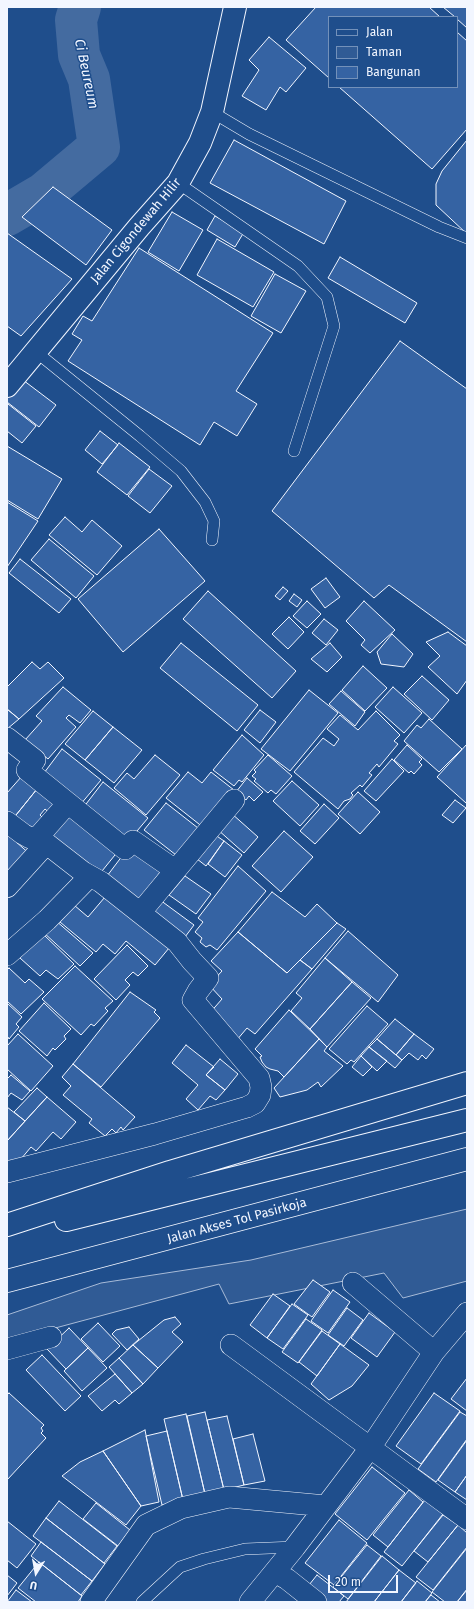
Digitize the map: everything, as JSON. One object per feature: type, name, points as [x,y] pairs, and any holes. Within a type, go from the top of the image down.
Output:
[{"type":"main road","name":"Jalan Cigondewah Hilir","points":[[7,386],[139,227],[178,183],[200,143],[212,112],[236,7]]},
{"type":"main road","points":[[7,1225],[170,1172],[467,1083]]},
{"type":"main road","points":[[7,1234],[467,1120]]},
{"type":"main road","name":"Jalan Akses Tol Pasirkoja","points":[[7,1281],[467,1159]]},
{"type":"main road","points":[[184,1235],[467,1174]]},
{"type":"street","points":[[7,738],[35,760],[27,770],[125,849],[132,841],[175,870]]},
{"type":"street","points":[[140,913],[234,800]]},
{"type":"street","points":[[7,886],[42,841],[68,803]]},
{"type":"street","points":[[7,822],[30,838],[42,841],[83,872],[101,882],[177,942],[208,978],[193,1000],[259,1078],[260,1095],[255,1103],[246,1107],[171,1130],[7,1172]]},
{"type":"street","points":[[7,955],[47,920],[90,876]]},
{"type":"street","points":[[353,1283],[434,1352]]},
{"type":"street","points":[[250,1602],[295,1547],[370,1448],[434,1352],[465,1319]]},
{"type":"street","points":[[7,1349],[51,1337]]},
{"type":"street","points":[[231,1346],[467,1519]]},
{"type":"street","points":[[91,1602],[146,1525],[181,1508],[229,1497],[326,1506]]},
{"type":"street","points":[[275,1572],[287,1579],[316,1602]]},
{"type":"lane","points":[[212,112],[249,134],[439,227],[467,238]]},
{"type":"lane","points":[[178,183],[298,266],[327,297],[334,326],[294,451]]},
{"type":"lane","points":[[36,351],[181,471],[205,502],[214,521],[212,540]]},
{"type":"lane","points":[[142,1602],[180,1567],[204,1559],[245,1549],[295,1547]]},
{"type":"green space","points":[[467,1209],[467,1281],[403,1298],[384,1273],[229,1304],[219,1284],[7,1341],[7,1315],[101,1283],[251,1260]]},
{"type":"building","points":[[316,7],[429,7],[439,16],[328,16],[328,77],[286,40]]},
{"type":"building","points":[[443,7],[467,7],[467,28],[458,20],[458,16],[454,16]]},
{"type":"building","points":[[458,33],[467,41],[467,129],[432,169],[340,88],[458,88]]},
{"type":"building","points":[[269,37],[306,68],[286,92],[280,87],[266,110],[242,96],[259,70],[249,60]]},
{"type":"building","points":[[234,140],[346,201],[324,244],[210,183]]},
{"type":"building","points":[[467,140],[467,234],[436,205],[436,184],[442,171]]},
{"type":"building","points":[[53,187],[112,230],[86,265],[22,217]]},
{"type":"building","points":[[172,212],[203,230],[179,271],[148,252]]},
{"type":"building","points":[[215,216],[244,232],[235,247],[207,230]]},
{"type":"building","points":[[7,233],[72,279],[21,336],[7,326]]},
{"type":"building","points":[[217,239],[274,272],[253,307],[197,275]]},
{"type":"building","points":[[139,248],[273,333],[236,391],[257,404],[237,436],[214,422],[200,445],[68,361],[82,340],[72,334],[83,316],[92,321]]},
{"type":"building","points":[[340,257],[417,303],[405,323],[328,278]]},
{"type":"building","points":[[275,274],[306,291],[281,333],[251,316]]},
{"type":"building","points":[[400,341],[467,389],[467,642],[389,585],[374,598],[272,511]]},
{"type":"building","points":[[19,377],[56,405],[39,427],[7,402],[7,392]]},
{"type":"building","points":[[8,404],[36,426],[22,443],[7,431]]},
{"type":"building","points":[[100,431],[118,445],[102,464],[85,450]]},
{"type":"building","points":[[119,443],[150,467],[127,495],[97,472]]},
{"type":"building","points":[[7,446],[62,479],[38,519],[7,500]]},
{"type":"building","points":[[149,469],[172,486],[150,513],[128,496]]},
{"type":"building","points":[[7,502],[38,521],[7,567]]},
{"type":"building","points":[[65,517],[82,532],[92,520],[122,546],[97,575],[49,535]]},
{"type":"building","points":[[159,529],[205,581],[123,652],[78,599]]},
{"type":"building","points":[[49,539],[94,576],[76,598],[31,560]]},
{"type":"building","points":[[20,559],[71,599],[59,613],[9,573]]},
{"type":"building","points":[[326,578],[340,597],[325,608],[311,589]]},
{"type":"building","points":[[283,587],[288,591],[280,600],[275,596]]},
{"type":"building","points":[[208,591],[296,671],[272,698],[183,619]]},
{"type":"building","points":[[294,594],[302,600],[297,607],[289,601]]},
{"type":"building","points":[[307,601],[321,614],[307,628],[293,616]]},
{"type":"building","points":[[364,601],[395,630],[370,653],[361,645],[365,640],[346,621]]},
{"type":"building","points":[[289,617],[304,632],[288,649],[272,634]]},
{"type":"building","points":[[324,619],[338,630],[326,645],[312,633]]},
{"type":"building","points":[[448,632],[467,646],[467,680],[457,694],[428,667],[440,656],[426,642]]},
{"type":"building","points":[[392,634],[413,654],[404,667],[381,664],[377,652]]},
{"type":"building","points":[[181,643],[258,705],[237,731],[160,668]]},
{"type":"building","points":[[330,643],[342,657],[327,672],[311,659]]},
{"type":"building","points":[[32,662],[40,669],[48,662],[64,678],[19,719],[7,709],[7,687]]},
{"type":"building","points":[[363,666],[387,688],[365,711],[342,690]]},
{"type":"building","points":[[422,676],[449,700],[432,720],[404,694]]},
{"type":"building","points":[[63,687],[91,710],[80,723],[69,715],[66,718],[76,727],[48,759],[25,740],[42,721],[36,716]]},
{"type":"building","points":[[393,687],[422,713],[404,733],[375,707]]},
{"type":"building","points":[[309,690],[338,713],[290,771],[261,749]]},
{"type":"building","points":[[341,691],[365,712],[355,726],[329,704]]},
{"type":"building","points":[[7,709],[19,719],[7,729]]},
{"type":"building","points":[[260,710],[276,722],[260,743],[244,730]]},
{"type":"building","points":[[93,711],[113,727],[85,760],[65,744]]},
{"type":"building","points":[[376,711],[400,735],[394,741],[398,744],[379,767],[377,764],[369,773],[372,775],[362,787],[360,785],[351,793],[353,795],[350,799],[344,801],[338,809],[294,772],[323,738],[334,746],[339,739],[327,729],[340,715],[358,730]]},
{"type":"building","points":[[429,719],[462,749],[439,772],[404,741],[417,725],[421,728]]},
{"type":"building","points":[[113,727],[142,750],[114,783],[85,760]]},
{"type":"building","points":[[242,735],[264,755],[242,782],[239,780],[234,786],[213,770]]},
{"type":"building","points":[[467,744],[467,802],[466,803],[437,777]]},
{"type":"building","points":[[407,745],[422,759],[419,762],[422,765],[414,774],[411,771],[409,773],[394,760]]},
{"type":"building","points":[[62,749],[101,780],[80,805],[44,773]]},
{"type":"building","points":[[155,755],[180,775],[146,815],[114,788],[127,773],[134,779]]},
{"type":"building","points":[[268,755],[292,776],[276,794],[271,790],[268,793],[254,781],[256,779],[252,776],[256,772],[254,770]]},
{"type":"building","points":[[392,759],[404,771],[376,801],[364,791]]},
{"type":"building","points":[[188,772],[202,783],[211,772],[234,790],[204,828],[166,798]]},
{"type":"building","points":[[22,776],[37,789],[12,820],[7,816],[7,793]]},
{"type":"building","points":[[247,778],[263,792],[254,801],[249,796],[246,800],[236,792]]},
{"type":"building","points":[[292,781],[319,805],[300,826],[273,801]]},
{"type":"building","points":[[103,782],[148,818],[126,844],[83,808]]},
{"type":"building","points":[[37,789],[61,806],[53,816],[45,809],[40,815],[44,819],[30,834],[12,820]]},
{"type":"building","points":[[358,792],[380,812],[360,834],[338,814]]},
{"type":"building","points":[[455,800],[466,808],[453,823],[442,815]]},
{"type":"building","points":[[166,803],[198,828],[176,855],[144,830]]},
{"type":"building","points":[[324,804],[339,818],[315,844],[300,831]]},
{"type":"building","points":[[67,810],[119,850],[98,876],[47,833]]},
{"type":"building","points":[[231,813],[258,837],[244,853],[217,829]]},
{"type":"building","points":[[284,831],[313,857],[281,892],[252,866]]},
{"type":"building","points":[[211,832],[224,841],[206,866],[192,855]]},
{"type":"building","points":[[7,834],[31,855],[7,880]]},
{"type":"building","points":[[224,841],[242,855],[225,877],[208,864]]},
{"type":"building","points":[[129,847],[161,871],[139,900],[107,876]]},
{"type":"building","points":[[238,866],[266,891],[217,950],[210,945],[206,947],[200,942],[202,938],[195,932],[203,922],[198,918]]},
{"type":"building","points":[[185,876],[211,894],[196,914],[169,895]]},
{"type":"building","points":[[272,892],[305,917],[317,904],[337,923],[287,973],[238,932]]},
{"type":"building","points":[[105,897],[174,942],[155,965],[126,941],[115,954],[103,944],[96,952],[60,922],[74,905],[88,917]]},
{"type":"building","points":[[156,897],[194,925],[185,937],[144,913]]},
{"type":"building","points":[[55,920],[93,953],[80,966],[43,932]]},
{"type":"building","points":[[337,923],[346,929],[312,969],[300,960]]},
{"type":"building","points":[[348,931],[398,975],[378,1002],[325,958]]},
{"type":"building","points":[[238,932],[287,973],[300,960],[312,969],[255,1034],[247,1028],[236,1041],[208,1015],[222,999],[209,985],[222,971],[211,961]]},
{"type":"building","points":[[42,933],[74,964],[58,979],[46,970],[40,976],[20,958]]},
{"type":"building","points":[[127,945],[148,966],[138,976],[133,972],[125,980],[130,985],[116,1000],[94,979]]},
{"type":"building","points":[[325,958],[352,982],[310,1029],[291,1011],[302,998],[296,993]]},
{"type":"building","points":[[75,966],[113,1001],[105,1008],[108,1011],[94,1026],[91,1024],[81,1035],[42,999]]},
{"type":"building","points":[[9,968],[25,983],[29,979],[44,992],[21,1014],[7,1001],[7,970]]},
{"type":"building","points":[[352,982],[371,998],[327,1047],[310,1029]]},
{"type":"building","points":[[130,992],[156,1010],[154,1012],[160,1018],[101,1087],[73,1064]]},
{"type":"building","points":[[7,1003],[22,1017],[16,1024],[19,1027],[9,1039],[8,1037],[7,1038]]},
{"type":"building","points":[[44,1003],[71,1029],[64,1036],[66,1039],[55,1050],[53,1048],[47,1056],[19,1031]]},
{"type":"building","points":[[367,1006],[388,1024],[354,1062],[351,1060],[347,1064],[329,1049]]},
{"type":"building","points":[[289,1010],[319,1039],[284,1077],[278,1071],[266,1067],[260,1057],[262,1056],[255,1049]]},
{"type":"building","points":[[395,1019],[414,1034],[396,1055],[377,1039]]},
{"type":"building","points":[[18,1034],[53,1066],[31,1091],[7,1069],[7,1046]]},
{"type":"building","points":[[414,1034],[434,1049],[426,1059],[422,1055],[418,1060],[409,1053],[402,1060],[396,1055]]},
{"type":"building","points":[[319,1039],[327,1047],[324,1051],[343,1066],[321,1087],[318,1082],[307,1090],[280,1097],[274,1088]]},
{"type":"building","points":[[377,1039],[402,1060],[395,1068],[369,1047]]},
{"type":"building","points":[[186,1045],[214,1067],[206,1075],[225,1090],[216,1100],[210,1096],[198,1110],[186,1099],[198,1085],[172,1063]]},
{"type":"building","points":[[369,1047],[387,1061],[377,1071],[361,1056]]},
{"type":"building","points":[[361,1056],[372,1067],[363,1076],[352,1067]]},
{"type":"building","points":[[220,1059],[238,1074],[225,1090],[206,1075]]},
{"type":"building","points":[[73,1064],[135,1117],[123,1130],[121,1127],[116,1133],[112,1129],[105,1136],[89,1123],[92,1119],[63,1095],[71,1086],[62,1077]]},
{"type":"building","points":[[11,1075],[30,1091],[22,1100],[11,1093],[7,1098],[7,1079]]},
{"type":"building","points":[[37,1088],[47,1097],[25,1121],[14,1112]]},
{"type":"building","points":[[47,1097],[76,1122],[61,1139],[53,1132],[36,1151],[31,1147],[16,1165],[10,1160],[7,1163],[7,1141]]},
{"type":"building","points":[[7,1107],[25,1121],[7,1141]]},
{"type":"building","points":[[313,1280],[330,1292],[312,1317],[294,1304]]},
{"type":"building","points":[[333,1290],[350,1302],[328,1333],[311,1321]]},
{"type":"building","points":[[273,1294],[290,1306],[267,1338],[250,1325]]},
{"type":"building","points":[[292,1304],[308,1315],[283,1349],[267,1338]]},
{"type":"building","points":[[347,1308],[363,1320],[344,1346],[328,1335]]},
{"type":"building","points":[[369,1313],[395,1332],[377,1357],[351,1338]]},
{"type":"building","points":[[175,1317],[181,1324],[172,1332],[183,1342],[158,1368],[133,1345],[164,1320]]},
{"type":"building","points":[[306,1319],[322,1330],[298,1363],[282,1352]]},
{"type":"building","points":[[98,1323],[120,1346],[103,1362],[81,1339]]},
{"type":"building","points":[[129,1327],[139,1339],[127,1350],[112,1334],[116,1330]]},
{"type":"building","points":[[69,1328],[88,1348],[66,1369],[47,1349]]},
{"type":"building","points":[[322,1331],[340,1344],[317,1376],[299,1362]]},
{"type":"building","points":[[340,1344],[369,1365],[352,1386],[329,1400],[311,1384]]},
{"type":"building","points":[[133,1345],[158,1368],[143,1384],[119,1358]]},
{"type":"building","points":[[88,1348],[107,1368],[82,1391],[64,1371]]},
{"type":"building","points":[[42,1355],[81,1396],[65,1411],[26,1370]]},
{"type":"building","points":[[119,1358],[143,1384],[132,1393],[109,1367]]},
{"type":"building","points":[[115,1374],[132,1393],[119,1404],[115,1400],[102,1411],[88,1396]]},
{"type":"building","points":[[467,1378],[467,1411],[451,1399]]},
{"type":"building","points":[[9,1393],[44,1425],[41,1428],[43,1431],[41,1433],[46,1438],[7,1480],[7,1395]]},
{"type":"building","points":[[434,1393],[460,1411],[421,1464],[396,1446]]},
{"type":"building","points":[[205,1412],[224,1490],[205,1494],[187,1416]]},
{"type":"building","points":[[460,1412],[467,1416],[467,1439],[436,1482],[418,1469]]},
{"type":"building","points":[[186,1414],[205,1494],[183,1500],[164,1419]]},
{"type":"building","points":[[227,1416],[244,1485],[224,1490],[207,1420]]},
{"type":"building","points":[[145,1430],[159,1502],[141,1506],[103,1451]]},
{"type":"building","points":[[167,1431],[183,1500],[162,1505],[146,1436]]},
{"type":"building","points":[[253,1434],[265,1481],[244,1485],[233,1439]]},
{"type":"building","points":[[467,1440],[467,1475],[455,1492],[438,1480]]},
{"type":"building","points":[[103,1451],[141,1506],[126,1525],[62,1476],[80,1462]]},
{"type":"building","points":[[372,1467],[405,1493],[367,1540],[335,1514]]},
{"type":"building","points":[[467,1475],[467,1500],[455,1492]]},
{"type":"building","points":[[409,1490],[423,1502],[388,1547],[373,1535]]},
{"type":"building","points":[[425,1500],[443,1514],[402,1566],[384,1552]]},
{"type":"building","points":[[59,1501],[117,1546],[104,1563],[46,1518]]},
{"type":"building","points":[[96,1503],[130,1530],[118,1546],[83,1519]]},
{"type":"building","points":[[443,1515],[458,1525],[428,1562],[414,1551]]},
{"type":"building","points":[[46,1518],[105,1564],[92,1581],[33,1536]]},
{"type":"building","points":[[339,1520],[367,1543],[334,1585],[305,1563]]},
{"type":"building","points":[[7,1521],[36,1544],[17,1568],[7,1560]]},
{"type":"building","points":[[458,1525],[467,1533],[467,1547],[433,1590],[416,1577]]},
{"type":"building","points":[[41,1542],[92,1581],[81,1595],[31,1556]]},
{"type":"building","points":[[367,1545],[381,1556],[348,1599],[333,1587]]},
{"type":"building","points":[[467,1548],[467,1589],[457,1602],[445,1602],[432,1592]]},
{"type":"building","points":[[382,1556],[399,1570],[374,1602],[346,1602]]},
{"type":"building","points":[[39,1562],[82,1596],[78,1602],[36,1602],[18,1588]]},
{"type":"building","points":[[399,1570],[416,1583],[401,1602],[374,1602]]},
{"type":"building","points":[[7,1575],[17,1583],[7,1596]]},
{"type":"building","points":[[317,1575],[344,1596],[339,1602],[321,1602],[305,1590]]},
{"type":"building","points":[[417,1581],[432,1593],[425,1602],[401,1602]]},
{"type":"building","points":[[16,1590],[32,1602],[7,1602]]},
{"type":"building","points":[[467,1590],[467,1602],[457,1602]]},
{"type":"building","points":[[431,1595],[440,1602],[425,1602]]},
{"type":"waterway","name":"Ci Beureum","points":[[7,215],[43,194],[99,147],[89,79],[79,55],[76,20],[80,7]]}]
